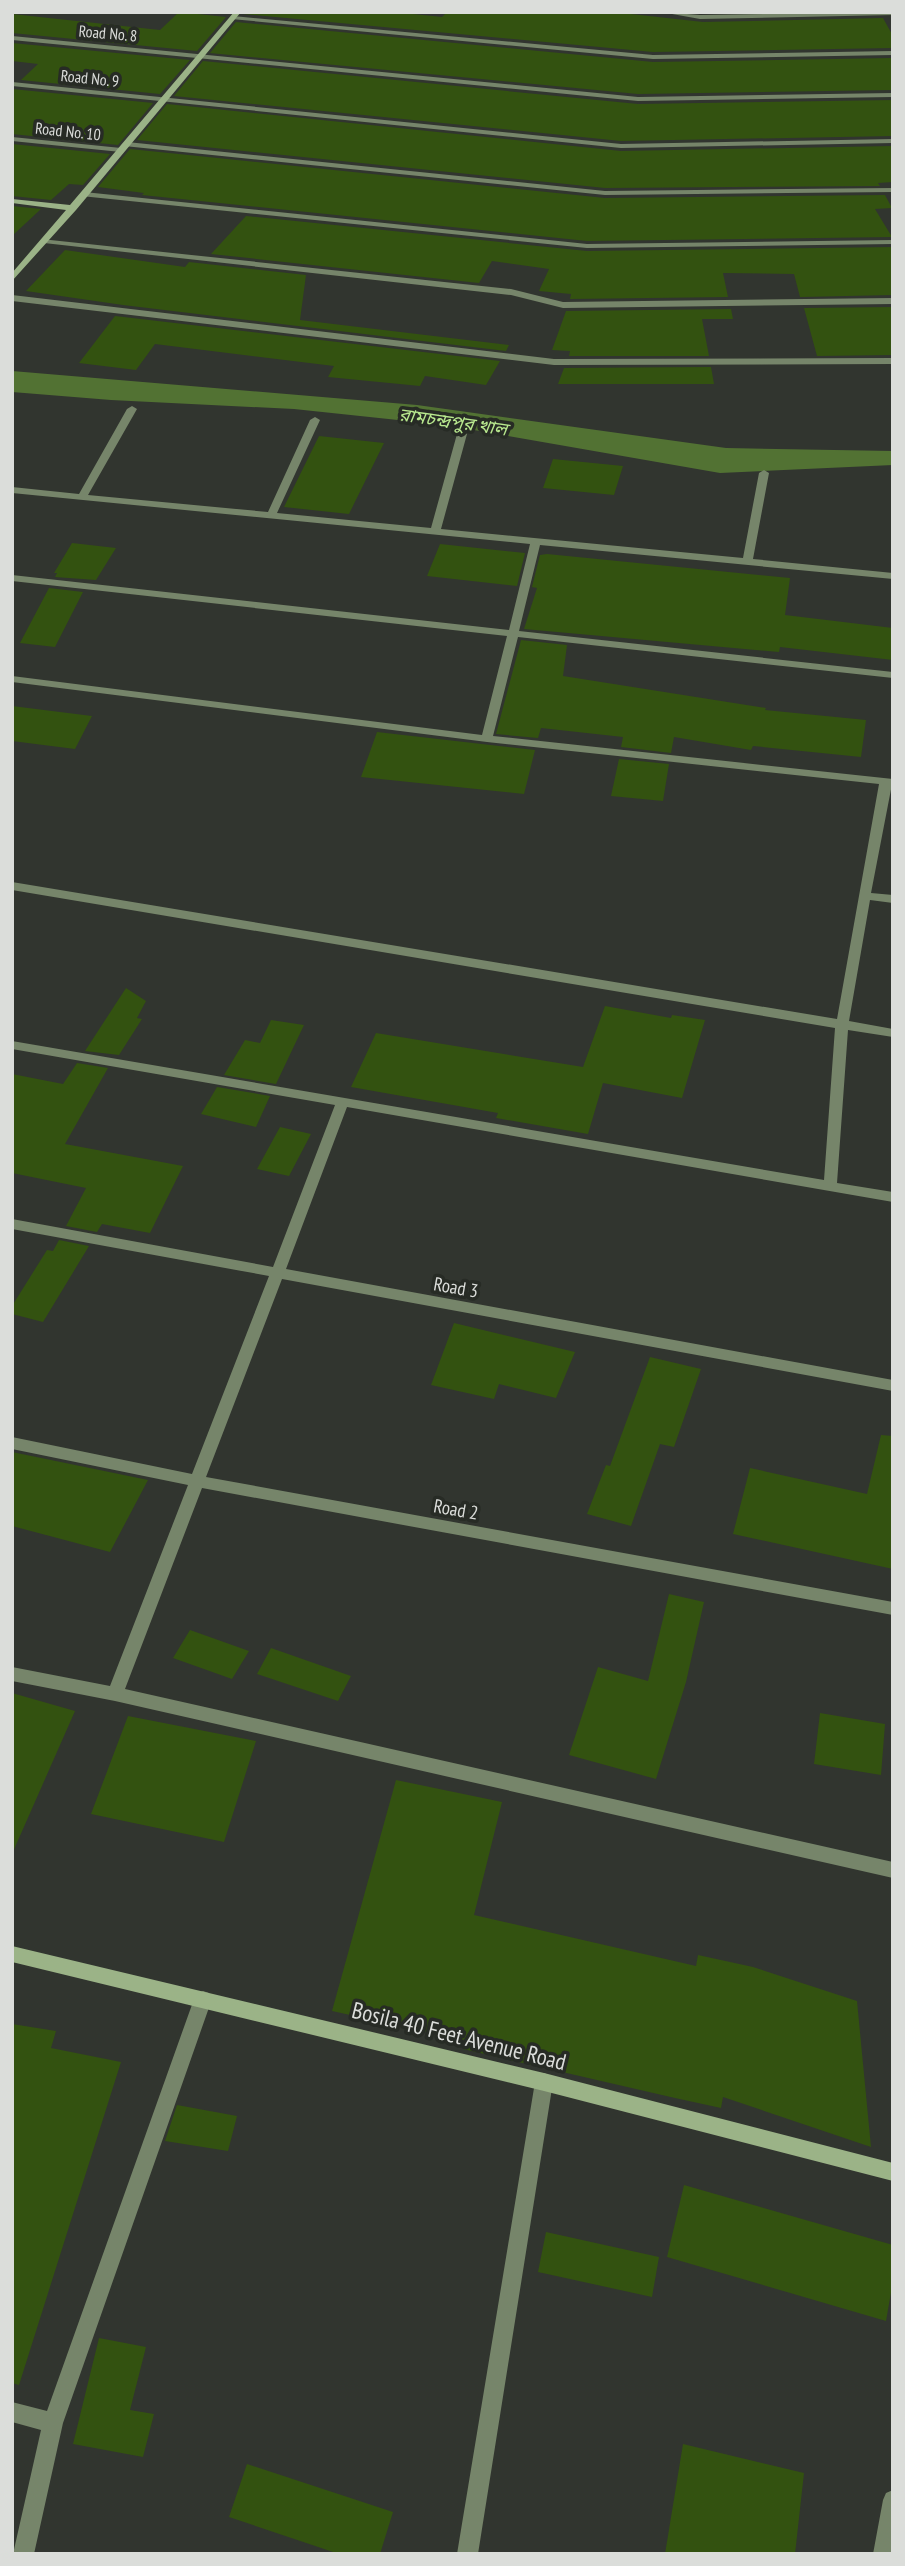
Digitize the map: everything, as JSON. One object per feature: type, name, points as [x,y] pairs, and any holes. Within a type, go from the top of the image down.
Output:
[{"type":"street","points":[[664,12],[700,16],[893,13]]},
{"type":"street","points":[[14,275],[235,15],[653,57],[893,53]]},
{"type":"street","name":"Road No. 8","points":[[12,38],[638,99],[893,95]]},
{"type":"street","name":"Road No. 9","points":[[12,84],[621,146],[893,141]]},
{"type":"street","name":"Road No. 10","points":[[12,139],[124,147],[605,193],[893,190]]},
{"type":"street","points":[[85,194],[586,246],[893,242]]},
{"type":"street","points":[[12,201],[73,208]]},
{"type":"street","points":[[44,241],[511,292],[563,304],[893,302]]},
{"type":"street","points":[[12,299],[554,362],[893,361]]},
{"type":"street","points":[[82,497],[132,409]]},
{"type":"street","points":[[271,515],[315,420]]},
{"type":"street","points":[[435,531],[462,434]]},
{"type":"street","points":[[747,562],[764,472]]},
{"type":"street","points":[[12,490],[893,576]]},
{"type":"street","points":[[487,739],[536,541]]},
{"type":"street","points":[[12,578],[893,675]]},
{"type":"street","points":[[12,679],[487,739],[889,782],[842,1024],[830,1185]]},
{"type":"street","points":[[12,886],[893,1032]]},
{"type":"street","points":[[865,896],[893,900]]},
{"type":"street","points":[[12,1045],[893,1196]]},
{"type":"street","points":[[115,1694],[343,1102]]},
{"type":"street","name":"Road 3","points":[[12,1224],[276,1275],[893,1386]]},
{"type":"street","name":"Road 2","points":[[12,1443],[197,1481],[893,1609]]},
{"type":"street","points":[[12,1674],[115,1694],[893,1870]]},
{"type":"street","name":"Bosila 40 Feet Avenue Road","points":[[12,1954],[544,2082],[893,2172]]},
{"type":"street","points":[[23,2554],[52,2423],[203,1999]]},
{"type":"street","points":[[467,2554],[544,2082]]},
{"type":"street","points":[[12,2412],[52,2423]]},
{"type":"street","points":[[883,2554],[893,2500]]},
{"type":"water","name":"রামচন্দ্রপুর খাল","points":[[12,371],[417,405],[726,448],[893,451],[893,465],[720,473],[445,425],[294,409],[12,392]]},
{"type":"building","points":[[179,12],[226,17],[197,51],[12,33],[12,14],[160,30]]},
{"type":"building","points":[[243,12],[394,12],[442,17],[447,12],[613,12],[703,22],[883,18],[893,36],[893,48],[653,52]]},
{"type":"building","points":[[236,22],[653,62],[893,58],[893,90],[638,94],[210,53]]},
{"type":"building","points":[[12,43],[190,60],[160,94],[21,80],[38,64],[12,61]]},
{"type":"building","points":[[203,61],[638,104],[893,100],[893,136],[621,141],[174,96]]},
{"type":"building","points":[[12,89],[153,103],[118,145],[12,134]]},
{"type":"building","points":[[167,104],[621,151],[893,146],[893,182],[878,183],[880,186],[605,188],[137,140]]},
{"type":"building","points":[[12,144],[110,154],[83,185],[69,184],[51,200],[12,196]]},
{"type":"building","points":[[130,149],[605,198],[885,195],[892,208],[875,209],[892,237],[587,241],[142,195],[144,193],[98,187]]},
{"type":"building","points":[[12,206],[41,209],[12,236]]},
{"type":"building","points":[[246,216],[587,251],[893,247],[893,295],[800,297],[794,274],[723,273],[728,297],[570,299],[571,294],[539,291],[549,269],[492,261],[479,283],[211,254]]},
{"type":"building","points":[[65,250],[185,267],[189,262],[306,275],[300,320],[509,345],[506,351],[26,291]]},
{"type":"building","points":[[893,307],[893,355],[817,356],[804,308]]},
{"type":"building","points":[[731,309],[733,319],[702,319],[709,356],[569,356],[570,351],[552,350],[566,311]]},
{"type":"building","points":[[115,316],[500,361],[486,385],[425,376],[420,386],[328,377],[334,366],[155,344],[136,370],[79,363]]},
{"type":"building","points":[[711,367],[714,384],[558,384],[564,368]]},
{"type":"building","points":[[319,436],[384,443],[349,514],[284,507]]},
{"type":"building","points":[[553,459],[623,466],[614,495],[543,488]]},
{"type":"building","points":[[72,543],[116,548],[96,580],[55,577],[57,573],[54,573]]},
{"type":"building","points":[[440,544],[525,553],[517,586],[427,576]]},
{"type":"building","points":[[540,555],[790,578],[785,615],[893,628],[893,660],[780,647],[779,652],[524,629],[537,588],[532,587]]},
{"type":"building","points":[[49,588],[83,592],[55,647],[20,643]]},
{"type":"building","points":[[521,640],[567,645],[563,676],[766,708],[765,710],[866,720],[861,757],[753,746],[751,750],[674,737],[671,753],[621,747],[623,737],[541,728],[538,738],[496,734]]},
{"type":"building","points":[[12,706],[92,716],[75,749],[12,741]]},
{"type":"building","points":[[377,732],[535,750],[524,794],[361,777]]},
{"type":"building","points":[[619,759],[669,764],[663,801],[611,796]]},
{"type":"building","points":[[126,988],[146,1001],[137,1018],[142,1019],[119,1055],[85,1051]]},
{"type":"building","points":[[605,1006],[671,1018],[672,1015],[705,1020],[682,1098],[603,1083],[588,1134],[496,1118],[498,1113],[351,1087],[376,1033],[583,1067]]},
{"type":"building","points":[[271,1020],[304,1025],[276,1084],[224,1075],[245,1040],[260,1043]]},
{"type":"building","points":[[77,1063],[108,1068],[65,1144],[183,1166],[150,1233],[102,1224],[97,1232],[66,1226],[86,1188],[12,1173],[12,1074],[63,1084]]},
{"type":"building","points":[[217,1087],[270,1096],[256,1127],[201,1114]]},
{"type":"building","points":[[280,1127],[311,1134],[289,1176],[257,1169]]},
{"type":"building","points":[[59,1240],[89,1246],[43,1322],[12,1314],[12,1306],[47,1250],[53,1251]]},
{"type":"building","points":[[454,1323],[575,1352],[556,1398],[499,1384],[494,1399],[431,1385]]},
{"type":"building","points":[[650,1357],[701,1369],[674,1447],[660,1444],[631,1526],[587,1514],[606,1465],[610,1466]]},
{"type":"building","points":[[881,1435],[893,1436],[893,1569],[733,1534],[750,1468],[867,1494]]},
{"type":"building","points":[[12,1452],[148,1480],[110,1552],[12,1526]]},
{"type":"building","points":[[669,1594],[704,1602],[686,1682],[656,1779],[569,1755],[598,1667],[648,1681]]},
{"type":"building","points":[[190,1630],[249,1651],[232,1679],[173,1658]]},
{"type":"building","points":[[271,1648],[351,1676],[338,1701],[257,1674]]},
{"type":"building","points":[[12,1693],[75,1711],[12,1854]]},
{"type":"building","points":[[820,1713],[885,1724],[881,1775],[814,1764]]},
{"type":"building","points":[[128,1716],[256,1741],[224,1842],[91,1814]]},
{"type":"building","points":[[396,1780],[502,1802],[474,1915],[696,1966],[698,1955],[753,1967],[857,2001],[871,2147],[723,2097],[721,2108],[675,2098],[463,2049],[465,2040],[332,2011]]},
{"type":"building","points":[[12,2024],[56,2031],[51,2048],[121,2062],[19,2385],[12,2383]]},
{"type":"building","points":[[177,2105],[237,2116],[228,2151],[165,2141]]},
{"type":"building","points":[[684,2185],[893,2245],[893,2281],[886,2321],[667,2257]]},
{"type":"building","points":[[546,2232],[659,2257],[652,2297],[538,2272]]},
{"type":"building","points":[[99,2338],[146,2347],[130,2410],[154,2414],[143,2457],[73,2444]]},
{"type":"building","points":[[683,2444],[804,2473],[795,2554],[665,2554]]},
{"type":"building","points":[[247,2464],[393,2512],[380,2554],[339,2554],[229,2517]]}]
